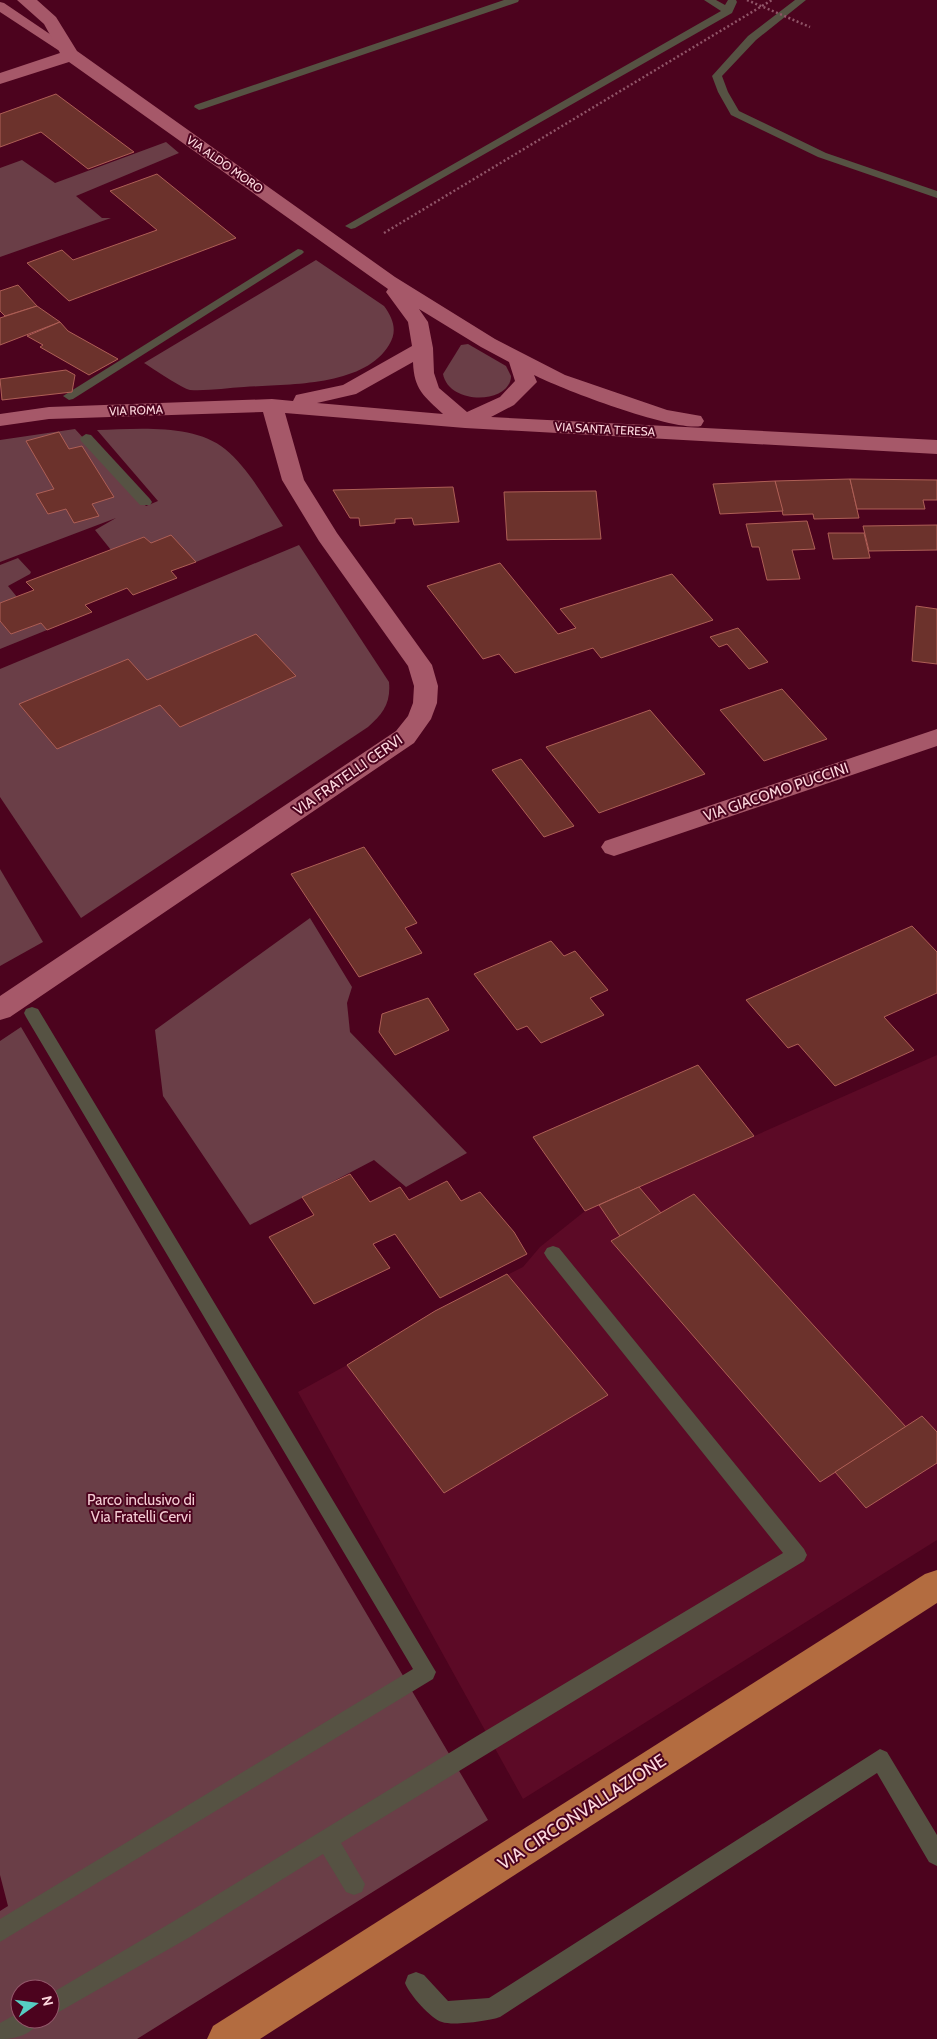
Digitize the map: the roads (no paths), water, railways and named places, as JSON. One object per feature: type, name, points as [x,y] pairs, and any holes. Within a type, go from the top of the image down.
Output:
[{"type":"main road","name":"VIA CIRCONVALLAZIONE","points":[[226,2039],[937,1584]]},
{"type":"street","name":"VIA ALDO MORO","points":[[26,0],[48,17],[67,51],[388,281],[488,344],[558,378],[662,414],[780,439]]},
{"type":"street","points":[[0,79],[67,51]]},
{"type":"street","points":[[388,281],[418,322],[423,348],[424,373],[429,390],[465,422],[507,401],[526,382],[518,357]]},
{"type":"street","points":[[272,405],[349,390],[423,348]]},
{"type":"street","name":"VIA ROMA","points":[[0,420],[49,413],[272,405]]},
{"type":"street","name":"VIA SANTA TERESA","points":[[272,405],[465,422],[937,447]]},
{"type":"street","name":"VIA FRATELLI CERVI","points":[[0,1010],[405,736],[423,711],[427,699],[427,684],[420,665],[327,536],[293,480],[272,405]]},
{"type":"street","name":"VIA GIACOMO PUCCINI","points":[[614,847],[937,737]]},
{"type":"lane","name":"VIA ALDO MORO","points":[[0,6],[67,51]]},
{"type":"waterway","points":[[199,107],[514,0]]},
{"type":"waterway","points":[[709,0],[728,11]]},
{"type":"waterway","points":[[801,0],[752,38],[717,76],[723,92],[735,113],[822,155],[937,195]]},
{"type":"waterway","points":[[728,11],[732,2]]},
{"type":"waterway","points":[[351,226],[728,11]]},
{"type":"waterway","points":[[69,396],[298,252]]},
{"type":"waterway","points":[[86,438],[145,502]]},
{"type":"waterway","points":[[0,1931],[426,1672],[32,1013]]},
{"type":"waterway","points":[[60,2000],[182,1929],[484,1743],[797,1555],[553,1253]]},
{"type":"waterway","points":[[416,1983],[444,2012],[492,2009],[880,1759],[937,1855]]},
{"type":"waterway","points":[[327,1840],[354,1884]]},
{"type":"waterway","points":[[0,2036],[12,2029]]},
{"type":"park label","name":"Parco inclusivo di Via Fratelli Cervi","points":[[141,1508]]}]
